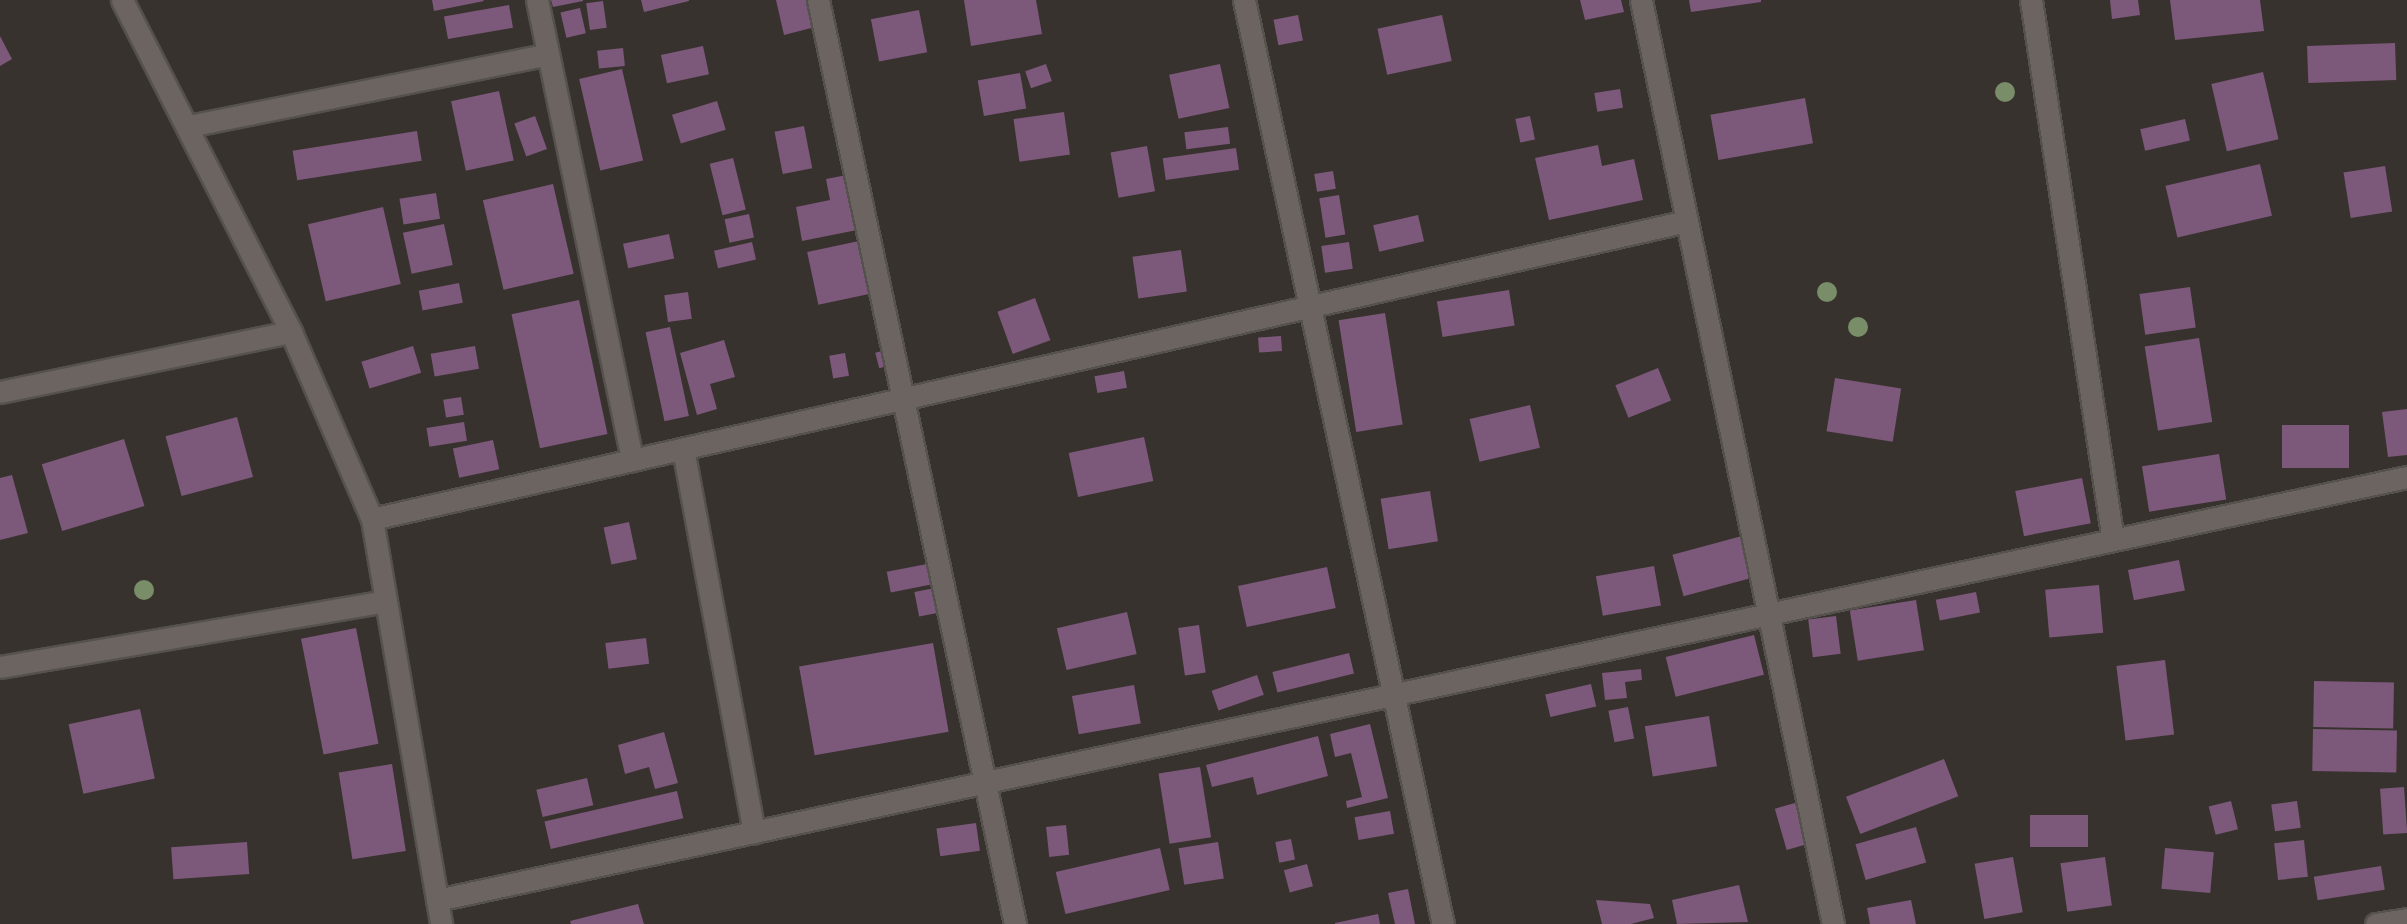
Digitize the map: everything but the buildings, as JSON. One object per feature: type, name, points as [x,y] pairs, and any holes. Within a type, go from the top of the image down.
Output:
[{"type":"street","points":[[122,0],[291,332],[372,519],[441,924]]},
{"type":"street","points":[[537,0],[632,460]]},
{"type":"street","points":[[818,0],[1015,924]]},
{"type":"street","points":[[1244,0],[1443,924]]},
{"type":"street","points":[[1641,0],[1833,924]]},
{"type":"street","points":[[2031,0],[2113,540]]},
{"type":"street","points":[[189,127],[548,54]]},
{"type":"street","points":[[372,519],[1687,221]]},
{"type":"street","points":[[0,392],[291,332]]},
{"type":"street","points":[[684,449],[754,832]]},
{"type":"street","points":[[437,901],[2407,477]]},
{"type":"street","points":[[0,667],[385,601]]},
{"type":"street","points":[[2376,924],[2407,919]]}]
